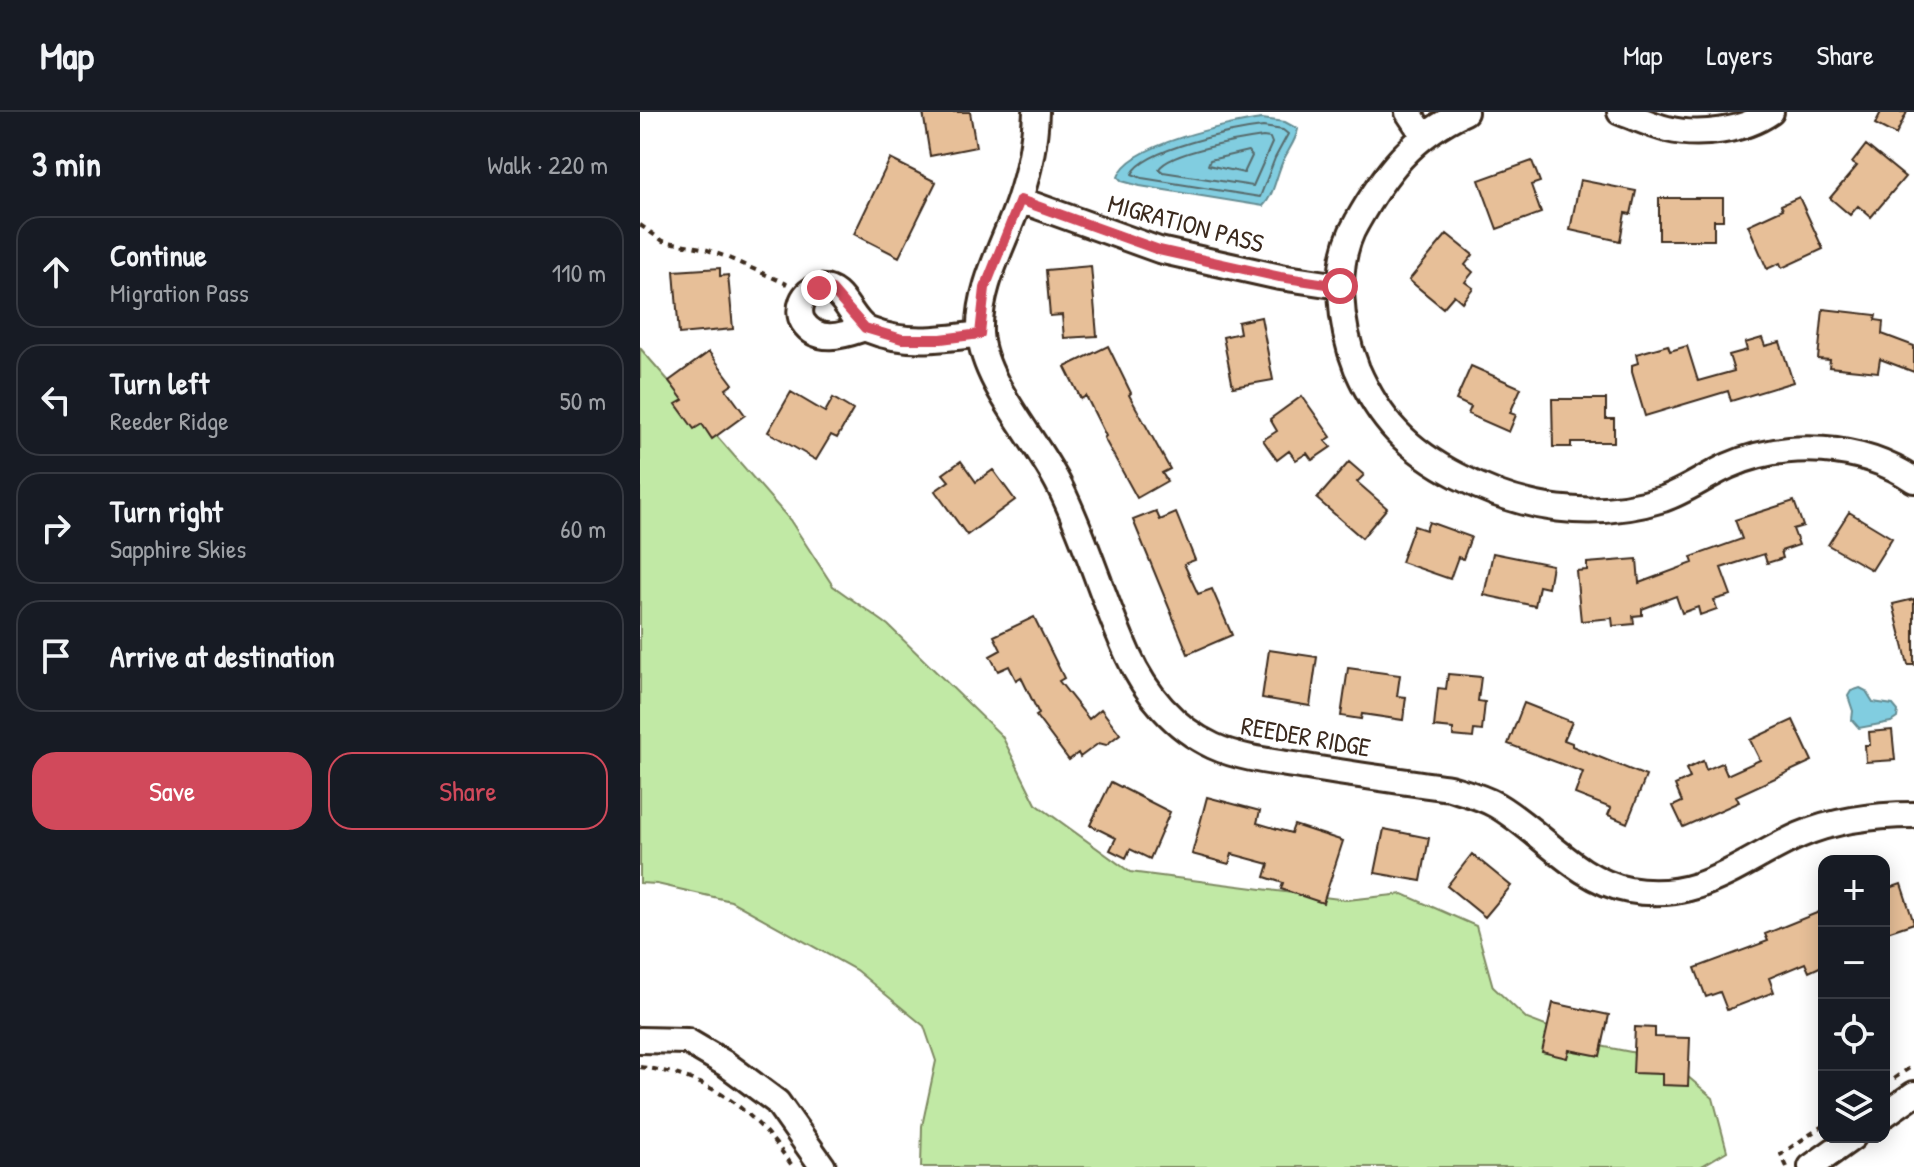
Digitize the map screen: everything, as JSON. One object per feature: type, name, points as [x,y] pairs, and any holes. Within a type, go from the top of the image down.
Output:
[{"type":"street","name":"REEDER RIDGE","points":[[1036,112],[1034,146],[1020,200],[985,288],[980,334],[989,367],[1004,398],[1046,457],[1062,491],[1128,657],[1148,693],[1176,723],[1213,746],[1262,760],[1450,788],[1474,795],[1498,806],[1565,858],[1605,883],[1627,890],[1648,902],[1727,876],[1803,834],[1841,823],[1914,815]]},
{"type":"street","points":[[1408,112],[1424,136]]},
{"type":"street","points":[[1465,112],[1441,122],[1408,148],[1380,182],[1353,228],[1340,286],[1347,343],[1369,395],[1394,431],[1419,454],[1473,484],[1520,501],[1546,508],[1592,511],[1630,507],[1666,498],[1730,465],[1791,450],[1844,452],[1875,461],[1914,480]]},
{"type":"street","points":[[1620,112],[1670,130],[1706,133],[1736,127],[1771,112]]},
{"type":"street","name":"MIGRATION PASS","points":[[1020,200],[1159,250],[1280,277],[1340,286]]},
{"type":"street","points":[[865,328],[837,337],[822,336],[808,329],[800,317],[801,305],[807,293],[819,288],[832,290],[865,328],[902,339],[941,339],[980,334]]},
{"type":"street","points":[[640,1040],[687,1041],[726,1064],[777,1102],[823,1167]]},
{"type":"street","points":[[1890,1111],[1914,1094]]},
{"type":"street","points":[[1811,1167],[1845,1143]]},
{"type":"path","points":[[640,225],[663,241],[702,248],[807,293]]},
{"type":"path","points":[[1890,1081],[1914,1065]]},
{"type":"path","points":[[640,1067],[704,1082],[745,1109],[793,1167]]},
{"type":"path","points":[[1787,1167],[1781,1154],[1818,1129]]},
{"type":"green space","points":[[640,348],[790,520],[833,586],[888,625],[1002,736],[1036,804],[1130,872],[1347,900],[1403,894],[1476,926],[1493,987],[1527,1019],[1595,1045],[1667,1059],[1713,1098],[1727,1151],[1700,1167],[921,1167],[922,1126],[936,1061],[924,1026],[856,970],[731,901],[640,883]]},
{"type":"water","points":[[1262,119],[1285,122],[1298,129],[1263,206],[1140,186],[1118,177],[1126,165],[1160,145],[1205,130]]},
{"type":"water","points":[[1860,688],[1873,702],[1893,705],[1898,711],[1897,718],[1859,728],[1852,720],[1853,711],[1848,696],[1851,691]]},
{"type":"building","points":[[923,112],[970,112],[976,147],[930,156]]},
{"type":"building","points":[[1881,112],[1907,112],[1896,135],[1875,124]]},
{"type":"building","points":[[1866,145],[1905,177],[1871,217],[1858,206],[1850,215],[1830,198],[1857,166],[1852,163]]},
{"type":"building","points":[[890,159],[936,182],[899,257],[854,234]]},
{"type":"building","points":[[1532,161],[1540,182],[1531,185],[1541,213],[1497,229],[1479,180]]},
{"type":"building","points":[[1580,180],[1636,191],[1631,214],[1625,213],[1620,241],[1570,230]]},
{"type":"building","points":[[1799,197],[1823,249],[1782,268],[1780,263],[1767,269],[1748,225],[1783,209],[1781,205]]},
{"type":"building","points":[[1659,198],[1723,198],[1723,220],[1714,220],[1714,240],[1659,240]]},
{"type":"building","points":[[1447,234],[1473,255],[1465,265],[1473,272],[1465,282],[1473,288],[1462,302],[1454,295],[1443,308],[1409,280]]},
{"type":"building","points":[[1091,266],[1097,336],[1064,338],[1062,315],[1050,316],[1046,270]]},
{"type":"building","points":[[720,268],[720,276],[728,275],[733,329],[679,334],[674,271]]},
{"type":"building","points":[[1823,309],[1876,315],[1875,320],[1883,321],[1882,334],[1914,346],[1914,372],[1880,359],[1878,372],[1829,367],[1830,360],[1818,359]]},
{"type":"building","points":[[1261,317],[1273,380],[1233,387],[1223,337],[1240,333],[1238,322]]},
{"type":"building","points":[[1762,338],[1765,346],[1780,342],[1793,382],[1731,401],[1728,391],[1645,416],[1632,372],[1632,365],[1638,363],[1636,354],[1668,345],[1670,351],[1687,346],[1698,381],[1734,371],[1729,355],[1747,350],[1745,343]]},
{"type":"building","points":[[1108,346],[1131,393],[1129,395],[1170,469],[1162,473],[1167,481],[1137,498],[1104,438],[1106,436],[1086,396],[1081,399],[1065,367]]},
{"type":"building","points":[[709,352],[733,384],[726,389],[745,415],[712,439],[702,424],[694,429],[676,404],[683,400],[669,381]]},
{"type":"building","points":[[1471,366],[1521,388],[1510,413],[1516,415],[1509,432],[1468,414],[1471,407],[1456,400]]},
{"type":"building","points":[[791,392],[825,412],[833,398],[853,410],[837,438],[831,435],[816,460],[768,432]]},
{"type":"building","points":[[1302,396],[1331,437],[1325,441],[1331,447],[1312,460],[1307,453],[1296,460],[1289,451],[1277,460],[1263,440],[1277,431],[1270,419]]},
{"type":"building","points":[[1552,399],[1606,399],[1606,419],[1614,419],[1614,442],[1571,442],[1571,447],[1553,447]]},
{"type":"building","points":[[961,461],[976,482],[993,470],[1015,500],[967,535],[935,491],[949,481],[943,474]]},
{"type":"building","points":[[1349,462],[1364,475],[1357,482],[1387,508],[1362,538],[1317,499]]},
{"type":"building","points":[[1794,501],[1803,526],[1793,529],[1799,545],[1781,551],[1783,558],[1767,563],[1764,554],[1721,568],[1731,595],[1714,600],[1717,609],[1700,615],[1698,607],[1682,613],[1676,596],[1642,609],[1642,615],[1633,616],[1634,624],[1613,626],[1612,618],[1581,621],[1576,571],[1587,570],[1587,563],[1637,559],[1639,583],[1693,563],[1691,557],[1742,539],[1735,520]]},
{"type":"building","points":[[1156,511],[1160,520],[1176,513],[1195,560],[1184,564],[1198,594],[1212,589],[1232,635],[1188,654],[1133,520]]},
{"type":"building","points":[[1849,512],[1892,538],[1872,570],[1828,545]]},
{"type":"building","points":[[1429,522],[1471,537],[1463,559],[1458,557],[1450,579],[1401,562],[1414,526],[1426,530]]},
{"type":"building","points":[[1493,553],[1552,565],[1548,588],[1539,586],[1535,606],[1484,595]]},
{"type":"building","points":[[1914,599],[1914,665],[1908,665],[1893,604]]},
{"type":"building","points":[[1034,617],[1064,678],[1059,681],[1089,719],[1101,709],[1120,734],[1106,745],[1099,743],[1080,757],[1078,753],[1069,760],[1036,716],[1039,714],[1021,677],[1016,680],[1009,666],[998,671],[990,656],[1001,650],[994,636]]},
{"type":"building","points":[[1269,650],[1317,657],[1310,706],[1262,698]]},
{"type":"building","points":[[1348,668],[1400,675],[1397,696],[1406,697],[1403,720],[1362,714],[1361,719],[1341,716]]},
{"type":"building","points":[[1448,674],[1481,677],[1478,701],[1485,702],[1482,731],[1474,730],[1473,738],[1453,736],[1453,729],[1434,727],[1438,688],[1446,689]]},
{"type":"building","points":[[1524,703],[1572,722],[1564,740],[1572,746],[1646,776],[1627,823],[1608,815],[1611,808],[1575,794],[1583,772],[1508,744]]},
{"type":"building","points":[[1793,720],[1812,761],[1736,796],[1739,802],[1683,827],[1673,806],[1682,802],[1675,785],[1690,778],[1686,769],[1703,761],[1706,770],[1722,763],[1727,775],[1760,760],[1750,740]]},
{"type":"building","points":[[1892,730],[1895,760],[1866,762],[1865,745],[1870,745],[1869,732]]},
{"type":"building","points":[[1111,782],[1170,812],[1150,859],[1130,849],[1126,858],[1110,850],[1116,838],[1090,825]]},
{"type":"building","points":[[1207,797],[1260,811],[1257,823],[1291,833],[1294,825],[1343,841],[1323,903],[1281,889],[1283,883],[1265,877],[1269,864],[1232,854],[1229,864],[1192,854]]},
{"type":"building","points":[[1384,829],[1429,838],[1421,881],[1375,873]]},
{"type":"building","points":[[1472,854],[1511,886],[1485,917],[1447,886]]},
{"type":"building","points":[[1901,884],[1914,923],[1890,931],[1890,927],[1890,888]]},
{"type":"building","points":[[1818,912],[1818,968],[1809,972],[1805,963],[1769,978],[1774,992],[1727,1010],[1720,992],[1706,997],[1695,968],[1768,941],[1765,934]]},
{"type":"building","points":[[1553,1003],[1609,1015],[1600,1056],[1569,1050],[1567,1058],[1542,1052]]},
{"type":"building","points":[[1635,1027],[1655,1028],[1655,1037],[1690,1038],[1688,1086],[1662,1085],[1662,1074],[1633,1073]]},
{"type":"route","points":[[819,288],[832,290],[865,328],[902,339],[941,339],[980,334],[985,288],[1020,200],[1159,250],[1280,277],[1340,286]]}]
